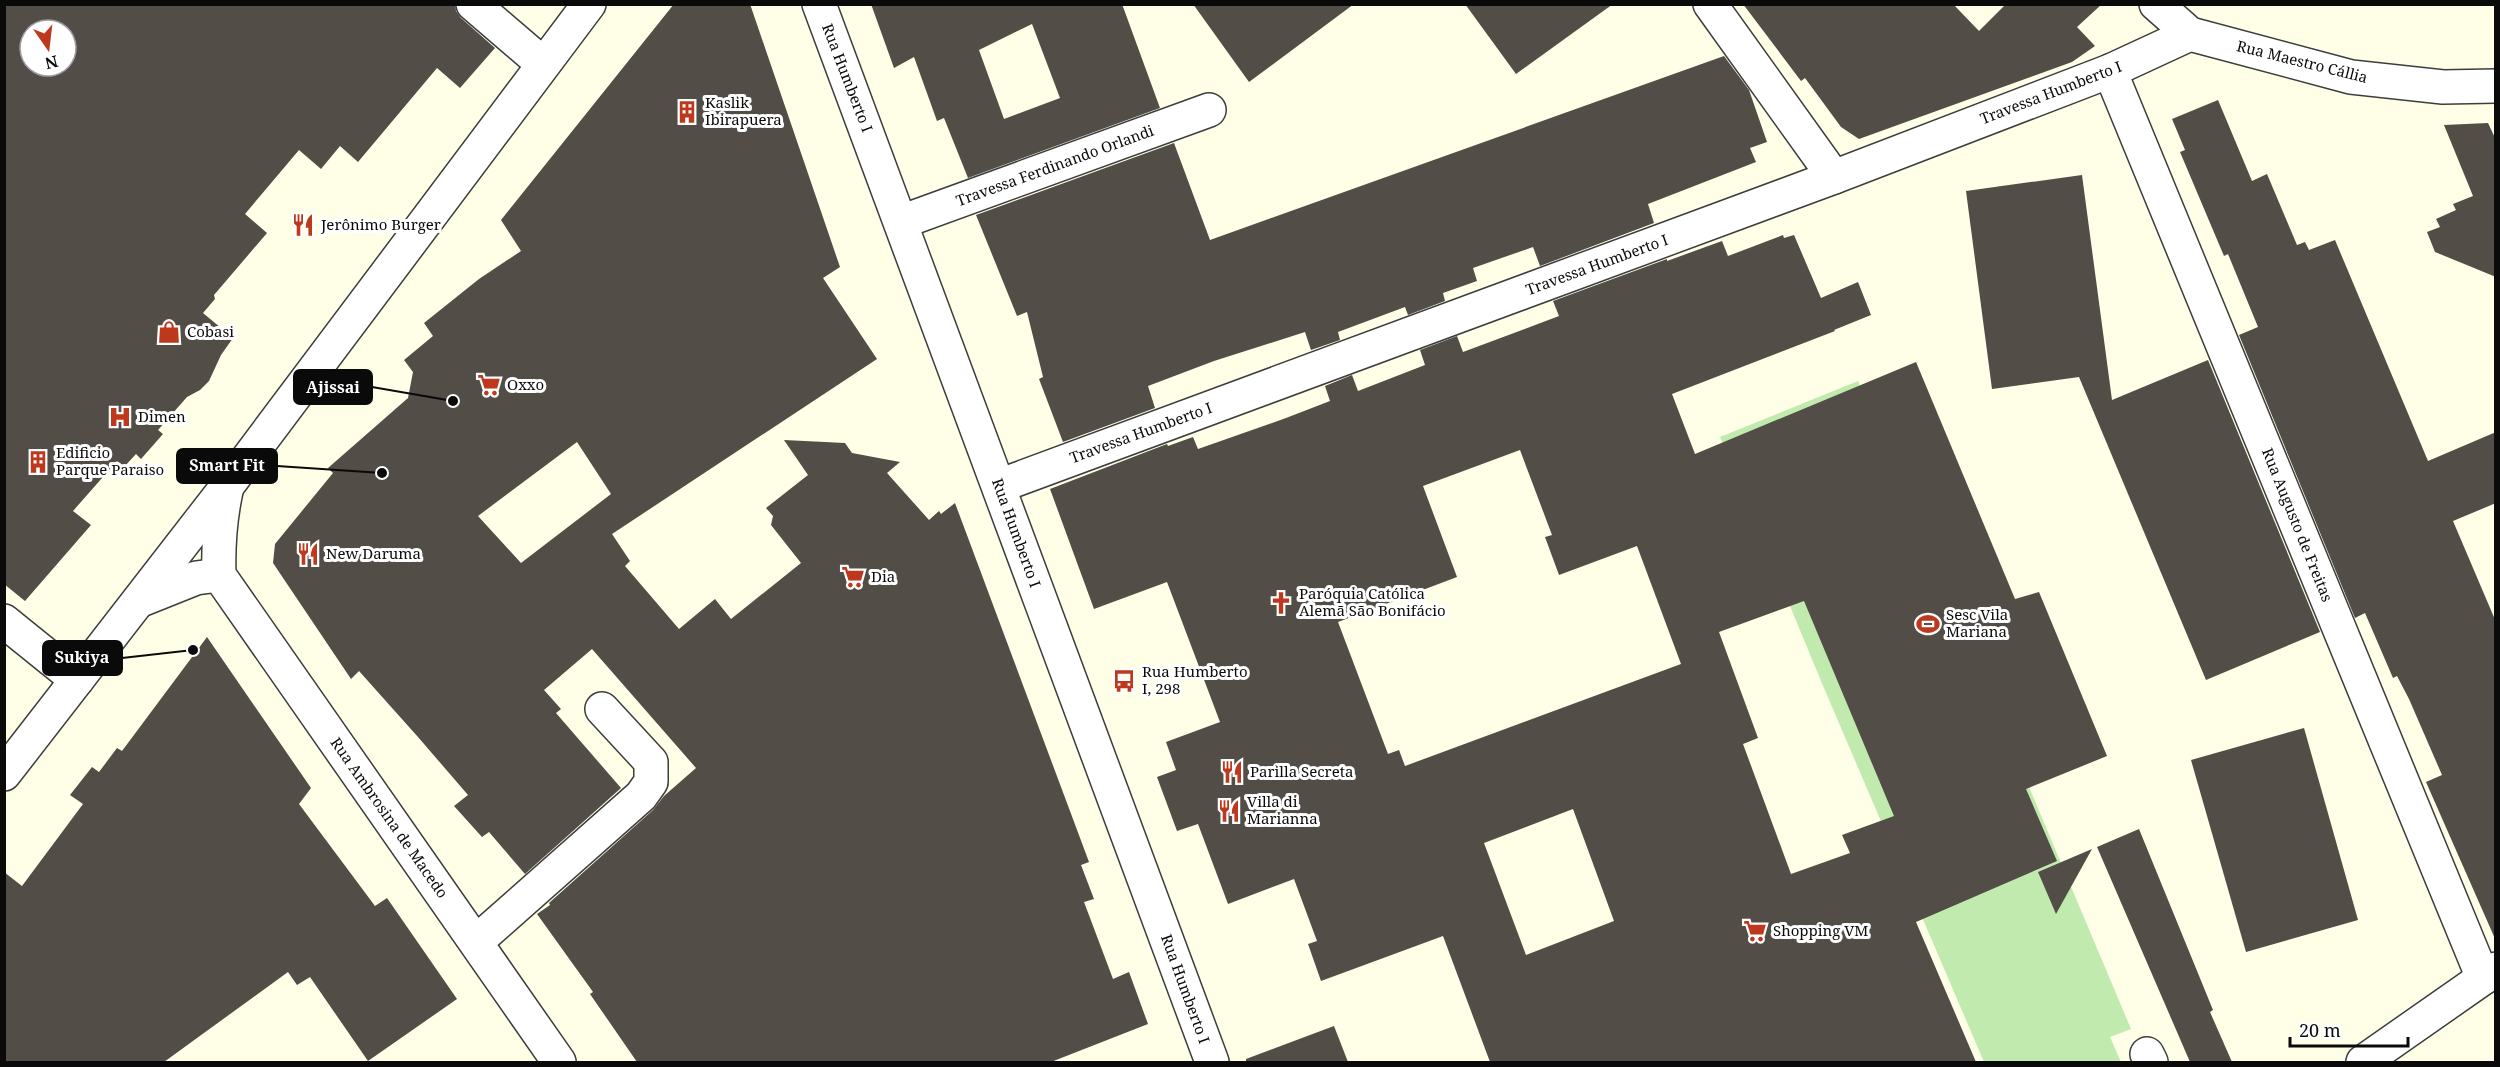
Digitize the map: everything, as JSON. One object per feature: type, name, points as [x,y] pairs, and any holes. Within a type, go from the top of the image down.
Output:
[{"type":"street","points":[[473,4],[543,64]]},
{"type":"street","points":[[4,774],[228,484],[589,4]]},
{"type":"street","name":"Rua Humberto I","points":[[819,4],[1212,1062]]},
{"type":"street","points":[[1710,4],[1834,177]]},
{"type":"street","name":"Rua Maestro Cállia","points":[[2156,4],[2190,34],[2351,77],[2443,87],[2496,86]]},
{"type":"street","name":"Travessa Humberto I","points":[[999,486],[1834,177],[2110,71],[2190,34]]},
{"type":"street","name":"Rua Augusto de Freitas","points":[[2110,71],[2489,974]]},
{"type":"street","name":"Travessa Ferdinando Orlandi","points":[[901,222],[1209,110]]},
{"type":"street","points":[[137,602],[196,578],[219,574],[219,526],[228,484]]},
{"type":"street","name":"Rua Ambrosina de Macedo","points":[[219,574],[559,1062]]},
{"type":"street","points":[[4,621],[76,680]]},
{"type":"street","points":[[476,942],[641,796],[651,782],[651,762],[602,709]]},
{"type":"street","points":[[2364,1062],[2489,974]]},
{"type":"green space","name":"Sesc Vila Mariana","points":[[1858,381],[2131,1029],[2110,1037],[2121,1062],[1984,1062],[1821,681],[1720,437]]},
{"type":"building","points":[[4,4],[455,4],[456,11],[461,18],[495,48],[460,88],[437,68],[358,162],[340,146],[321,169],[299,150],[245,214],[267,233],[214,295],[215,299],[203,313],[233,338],[221,355],[209,381],[200,390],[187,397],[158,430],[163,434],[141,459],[136,454],[124,467],[117,461],[73,511],[91,525],[25,601],[4,584]]},
{"type":"building","points":[[674,4],[750,4],[840,267],[823,278],[877,359],[612,534],[630,561],[625,566],[679,629],[715,599],[731,619],[801,563],[771,525],[773,516],[766,508],[808,475],[784,440],[845,443],[852,453],[900,462],[887,473],[929,520],[939,511],[941,514],[955,503],[1089,862],[1081,865],[1094,899],[1084,902],[1113,979],[1129,972],[1148,1024],[1051,1062],[637,1062],[590,994],[593,992],[537,914],[550,905],[549,903],[653,810],[664,796],[696,768],[592,649],[544,690],[561,709],[556,713],[621,788],[525,874],[489,832],[482,837],[454,806],[468,795],[418,737],[359,671],[351,679],[273,563],[275,544],[333,473],[328,468],[408,398],[413,372],[404,360],[433,336],[424,323],[479,279],[521,251],[501,220]],"holes":[[[577,442],[611,494],[521,563],[478,516]]]},
{"type":"building","points":[[871,4],[1122,4],[1160,108],[968,178],[944,118],[937,121],[914,57],[894,68]],"holes":[[[1032,24],[1060,98],[1004,119],[979,50]]]},
{"type":"building","points":[[1193,4],[1354,4],[1249,82]]},
{"type":"building","points":[[1465,4],[1613,4],[1516,74]]},
{"type":"building","points":[[1743,4],[1953,4],[1979,31],[2006,4],[2102,4],[2077,27],[2095,46],[2072,62],[1859,139],[1841,127],[1805,78],[1801,81]]},
{"type":"building","points":[[1724,56],[1749,90],[1767,142],[1750,148],[1756,162],[1648,204],[1654,223],[1540,266],[1533,247],[1473,268],[1477,281],[1443,293],[1445,301],[1408,315],[1405,307],[1338,332],[1340,340],[1311,350],[1305,332],[1214,361],[1148,386],[1155,408],[1063,442],[1039,379],[1043,377],[1027,312],[1017,316],[976,215],[1174,143],[1210,240]]},
{"type":"building","points":[[2218,100],[2252,181],[2267,174],[2297,245],[2305,242],[2309,250],[2335,240],[2428,461],[2496,432],[2496,503],[2453,521],[2496,622],[2496,941],[2426,782],[2442,775],[2409,699],[2397,676],[2393,678],[2365,613],[2355,618],[2239,335],[2258,327],[2228,254],[2224,256],[2180,152],[2185,150],[2172,119]]},
{"type":"building","points":[[2488,123],[2496,140],[2496,277],[2435,252],[2427,232],[2440,227],[2436,219],[2456,210],[2453,204],[2473,196],[2444,125]]},
{"type":"building","points":[[2082,175],[2112,400],[2208,360],[2320,632],[2206,680],[2079,377],[1992,389],[1966,191]]},
{"type":"building","points":[[1783,235],[1784,238],[1794,235],[1821,298],[1858,282],[1871,315],[1672,394],[1695,454],[1916,362],[2015,599],[2039,592],[2107,756],[2026,789],[2057,861],[1916,922],[1976,1062],[1490,1062],[1443,936],[1321,981],[1308,944],[1317,941],[1294,879],[1228,904],[1198,824],[1177,831],[1157,777],[1176,770],[1166,742],[1220,722],[1167,582],[1094,609],[1050,489],[1167,444],[1168,446],[1193,437],[1198,449],[1286,418],[1330,401],[1325,386],[1352,375],[1358,391],[1425,365],[1420,350],[1457,336],[1463,352],[1559,316],[1553,301],[1667,259],[1667,261],[1722,241],[1728,256]],"holes":[[[1520,450],[1552,535],[1545,537],[1559,575],[1637,546],[1681,664],[1405,766],[1399,750],[1388,754],[1338,622],[1457,577],[1423,486]],[[1804,601],[1894,816],[1842,835],[1850,853],[1791,874],[1743,744],[1758,738],[1719,632]],[[1573,809],[1614,921],[1526,955],[1484,843]]]},
{"type":"building","points":[[207,637],[311,788],[299,804],[375,906],[387,898],[457,999],[368,1061],[310,977],[297,985],[288,972],[164,1062],[4,1062],[4,872],[22,886],[83,804],[70,795],[92,767],[99,772],[117,748],[122,751]]},
{"type":"building","points":[[2304,728],[2358,920],[2246,952],[2191,760]]},
{"type":"building","points":[[2139,829],[2213,1010],[2210,1012],[2232,1062],[2190,1062],[2097,847]]},
{"type":"building","points":[[2092,849],[2056,914],[2038,872]]},
{"type":"building","points":[[1334,1026],[1348,1062],[1246,1062],[1246,1059]]},
{"type":"place","name":"Kaslik Ibirapuera","points":[[687,112]]},
{"type":"place","name":"Jerônimo Burger","points":[[303,225]]},
{"type":"place","name":"Cobasi","points":[[169,332]]},
{"type":"place","name":"Oxxo","points":[[489,385]]},
{"type":"place","name":"Ajissai","points":[[453,401]]},
{"type":"place","name":"Dimen","points":[[120,417]]},
{"type":"place","name":"Edificio Parque Paraiso","points":[[38,462]]},
{"type":"place","name":"Smart Fit","points":[[382,473]]},
{"type":"place","name":"New Daruma","points":[[308,554]]},
{"type":"place","name":"Dia","points":[[853,577]]},
{"type":"place","name":"Paróquia Católica Alemã São Bonifácio","points":[[1281,603]]},
{"type":"place","name":"Sesc Vila Mariana","points":[[1928,624]]},
{"type":"place","name":"Sukiya","points":[[193,650]]},
{"type":"place","name":"Rua Humberto I, 298","points":[[1124,681]]},
{"type":"place","name":"Parilla Secreta","points":[[1232,772]]},
{"type":"place","name":"Villa di Marianna","points":[[1229,811]]},
{"type":"place","name":"Shopping VM","points":[[1755,931]]}]
